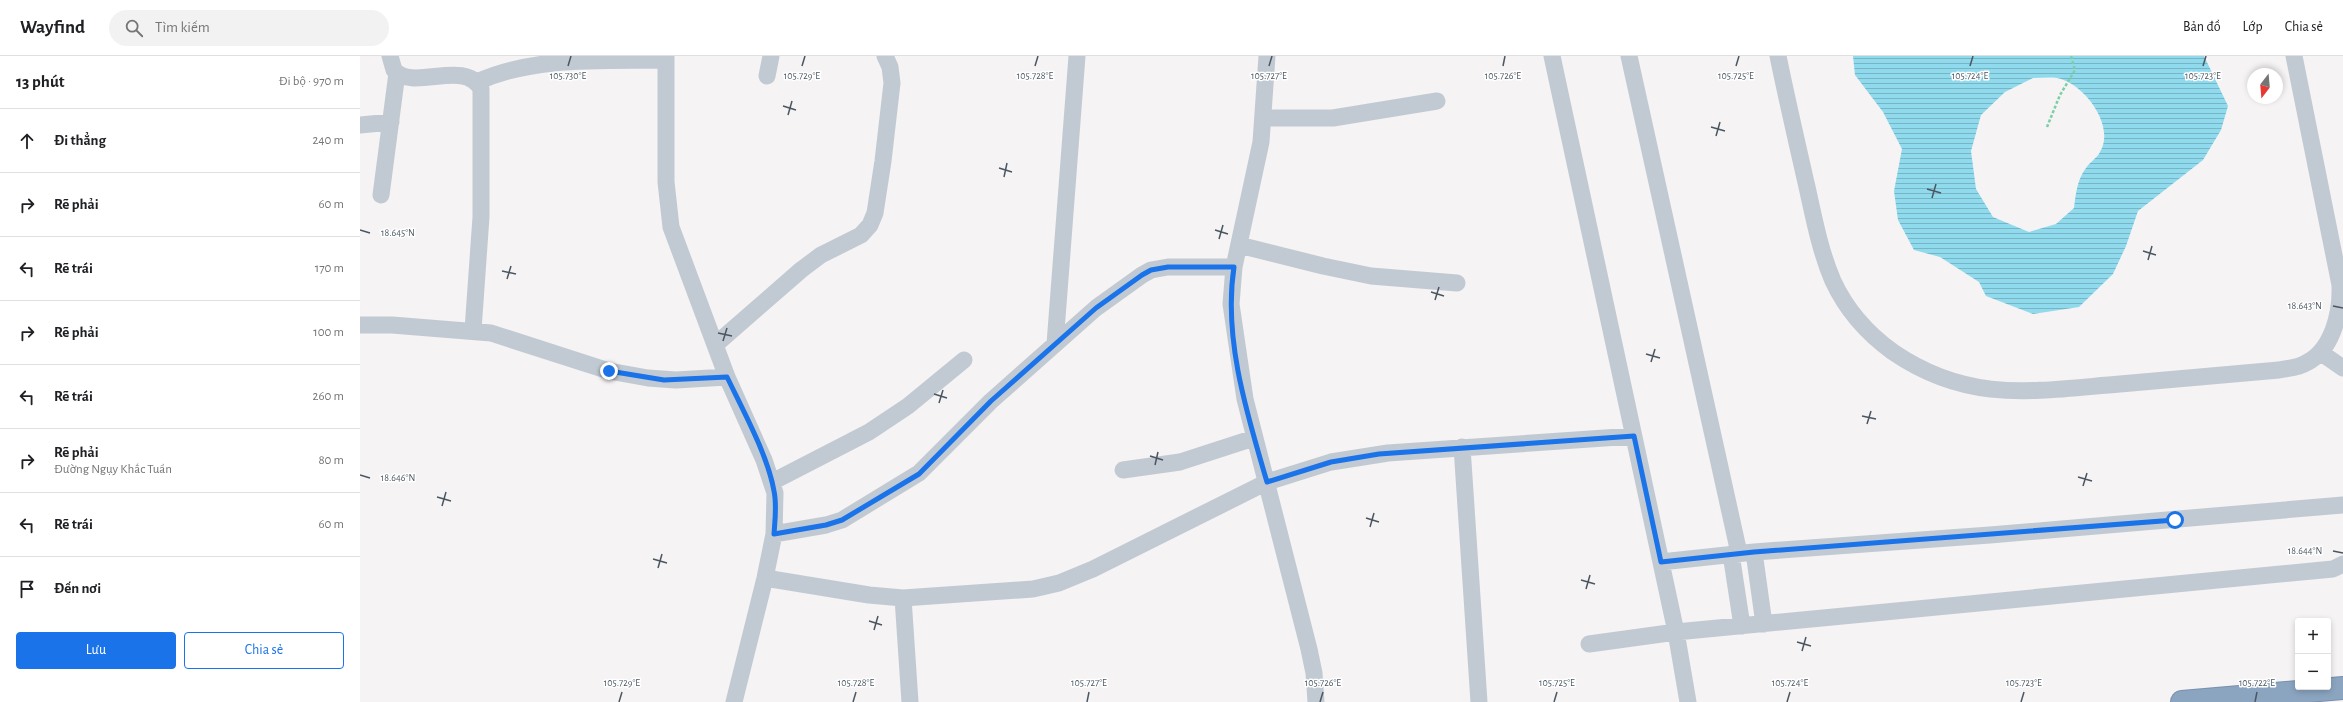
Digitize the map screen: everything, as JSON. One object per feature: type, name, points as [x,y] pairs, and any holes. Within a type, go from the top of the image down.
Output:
[{"type":"highway","points":[[2182,702],[2343,688]]},
{"type":"street","points":[[382,195],[396,73],[391,63],[390,56]]},
{"type":"street","points":[[767,76],[771,56]]},
{"type":"street","points":[[715,345],[801,270],[821,256],[861,235],[870,225],[875,213],[892,83],[890,67],[885,56]]},
{"type":"street","points":[[1055,344],[1077,56]]},
{"type":"street","points":[[1267,56],[1263,118],[1258,163],[1234,267],[1231,304],[1233,327],[1245,399],[1309,649],[1314,673],[1316,702]]},
{"type":"street","points":[[1552,56],[1676,632],[1688,702]]},
{"type":"street","points":[[1629,56],[1741,553],[1764,624]]},
{"type":"street","points":[[1778,56],[1814,219],[1833,281],[1843,300],[1860,323],[1885,346],[1928,373],[1970,388],[2026,391],[2279,370],[2306,363],[2320,352],[2338,333],[2339,275],[2315,168],[2294,56]]},
{"type":"street","points":[[396,73],[408,77],[458,76],[477,82],[505,69],[551,62],[666,58],[666,182],[669,215],[676,241],[727,377],[743,409],[772,482],[776,502],[774,534],[765,578],[734,702]]},
{"type":"street","points":[[473,330],[481,218],[482,102],[481,89],[477,82]]},
{"type":"street","points":[[1263,118],[1333,118],[1437,101]]},
{"type":"street","points":[[360,125],[390,122]]},
{"type":"street","points":[[1239,244],[1323,266],[1371,276],[1457,283]]},
{"type":"street","points":[[774,534],[820,527],[842,520],[919,474],[991,401],[1055,344],[1096,308],[1151,270],[1168,267],[1234,267]]},
{"type":"street","points":[[360,326],[473,330],[505,336],[609,371],[627,375],[676,380],[727,377]]},
{"type":"street","points":[[2320,352],[2343,368]]},
{"type":"street","points":[[772,482],[869,432],[908,406],[964,360]]},
{"type":"street","points":[[765,578],[869,595],[902,598],[1011,591],[1059,583],[1109,562],[1267,482],[1331,462],[1388,453],[1634,436]]},
{"type":"street","points":[[1123,470],[1180,462],[1254,438]]},
{"type":"street","points":[[1462,447],[1479,702]]},
{"type":"street","points":[[1661,562],[1741,553],[1990,535],[2343,505]]},
{"type":"street","points":[[1741,553],[1742,626]]},
{"type":"street","points":[[1589,644],[1676,632],[2333,569],[2343,564]]},
{"type":"street","points":[[902,598],[910,702]]},
{"type":"path","points":[[2047,127],[2060,95],[2075,70],[2071,56]]},
{"type":"water","points":[[1853,56],[2204,56],[2228,106],[2221,130],[2203,160],[2138,211],[2126,246],[2113,274],[2079,307],[2033,314],[1986,296],[1979,282],[1940,257],[1914,250],[1898,220],[1894,191],[1902,149],[1883,112],[1855,75]],"holes":[[[2033,78],[2057,78],[2077,88],[2087,97],[2101,118],[2104,130],[2104,142],[2099,154],[2088,166],[2081,177],[2077,187],[2074,208],[2056,224],[2029,232],[1993,217],[1976,189],[1971,151],[1981,115],[2005,92]]]},
{"type":"route","points":[[609,371],[664,380],[727,377],[743,409],[772,482],[776,502],[774,534],[814,528],[842,520],[919,474],[991,401],[1096,308],[1126,285],[1142,275],[1161,267],[1234,267],[1231,304],[1233,327],[1245,399],[1254,438],[1267,482],[1283,475],[1331,462],[1379,454],[1634,436],[1661,562],[1739,553],[2175,520]]}]
